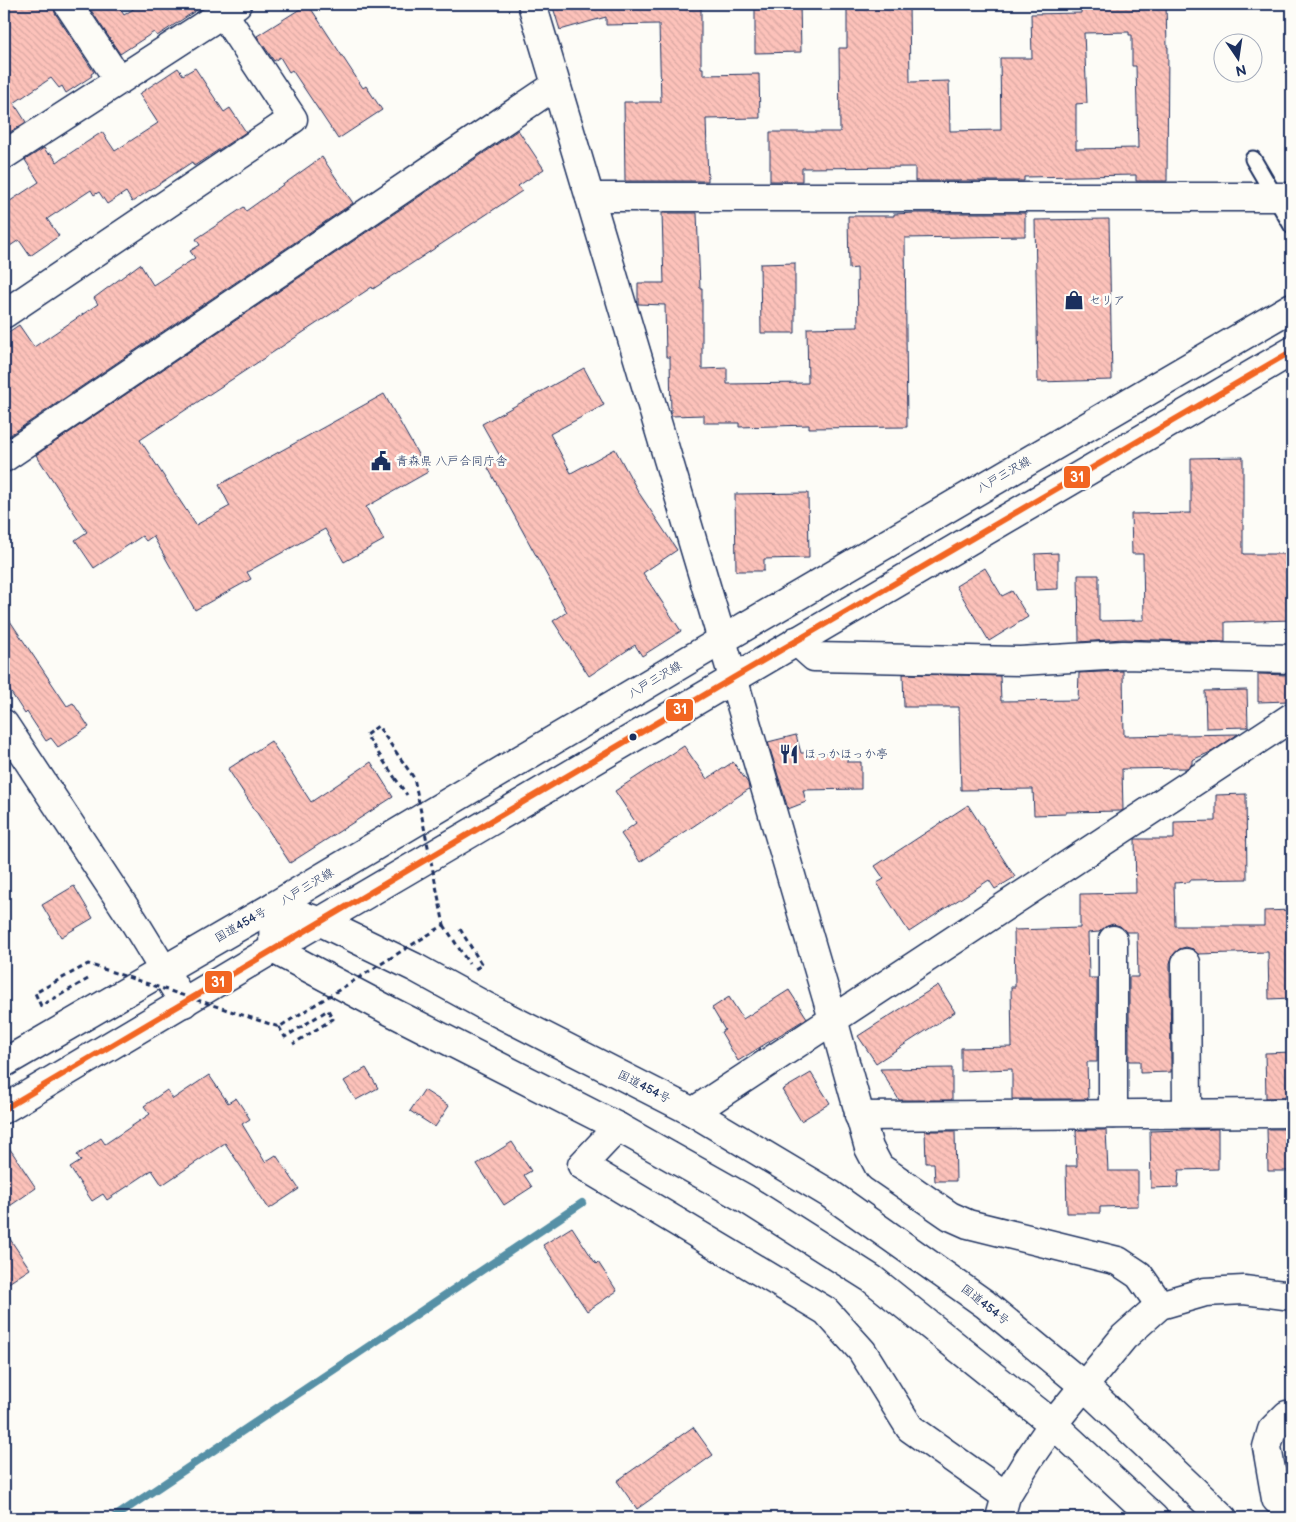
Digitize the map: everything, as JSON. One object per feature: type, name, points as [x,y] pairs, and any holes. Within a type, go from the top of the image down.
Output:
[{"type":"main road","points":[[68,4],[118,79]]},
{"type":"main road","points":[[532,4],[722,640],[869,1148],[879,1167],[950,1216],[968,1224],[1118,1260],[1139,1274],[1160,1305]]},
{"type":"main road","points":[[4,155],[118,79],[230,8],[294,119],[4,314]]},
{"type":"main road","points":[[4,458],[556,85]]},
{"type":"main road","points":[[590,197],[1284,197]]},
{"type":"main road","name":"八戸三沢線","points":[[273,949],[274,906],[722,640],[1292,307]]},
{"type":"main road","points":[[4,1109],[733,678],[1292,351]]},
{"type":"main road","points":[[796,641],[814,657],[1020,661],[1123,655],[1292,659]]},
{"type":"main road","points":[[693,1112],[1292,716]]},
{"type":"main road","points":[[4,724],[135,922],[184,1003]]},
{"type":"main road","name":"国道454号","points":[[4,1063],[274,906],[320,922],[414,967],[487,1007],[693,1112],[830,1194],[985,1304],[1084,1386],[1223,1518]]},
{"type":"main road","points":[[1113,940],[1114,1114]]},
{"type":"main road","points":[[273,949],[618,1127],[746,1199],[872,1279],[1053,1424],[1154,1518]]},
{"type":"main road","points":[[1186,963],[1187,1113]]},
{"type":"main road","points":[[859,1116],[1292,1112]]},
{"type":"main road","points":[[618,1127],[582,1165],[826,1311],[862,1351],[910,1428],[1003,1507],[1028,1460],[1053,1424],[1124,1337],[1160,1305],[1205,1292],[1244,1290],[1292,1296]]},
{"type":"main road","points":[[1292,1416],[1286,1415],[1272,1430],[1267,1447],[1276,1499],[1292,1515]]},
{"type":"lane","points":[[1253,159],[1284,197],[1292,226]]},
{"type":"path","points":[[411,802],[366,735],[378,726],[414,778],[444,925],[473,970],[482,965],[460,929]]},
{"type":"path","points":[[279,1027],[444,925]]},
{"type":"path","points":[[88,979],[41,1006],[35,993],[88,964],[279,1027],[285,1037],[328,1010],[333,1019],[293,1044]]},
{"type":"building","points":[[4,4],[53,4],[55,13],[94,72],[91,74],[92,76],[66,93],[62,86],[59,88],[51,78],[14,103],[26,122],[7,134],[4,129]]},
{"type":"building","points":[[87,4],[117,4],[124,15],[141,4],[206,4],[157,36],[154,32],[120,54]]},
{"type":"building","points":[[308,4],[363,88],[366,86],[382,110],[338,139],[292,70],[289,72],[280,57],[274,61],[257,36]]},
{"type":"building","points":[[552,4],[701,4],[701,68],[703,68],[703,75],[759,74],[760,118],[706,119],[708,181],[625,181],[624,102],[661,102],[659,24],[606,25],[606,17],[560,30]]},
{"type":"building","points":[[800,4],[801,52],[755,53],[755,5]]},
{"type":"building","points":[[847,4],[909,4],[910,82],[949,81],[950,131],[1001,130],[1000,58],[1032,58],[1031,14],[1081,13],[1081,5],[1166,4],[1168,47],[1167,181],[1136,181],[1136,175],[1024,177],[1024,181],[915,181],[915,167],[802,168],[802,181],[770,181],[770,132],[840,132],[839,48],[847,48]],"holes":[[[1129,32],[1129,35],[1132,35],[1132,66],[1136,66],[1138,148],[1076,149],[1076,104],[1087,103],[1084,33]]]},
{"type":"building","points":[[178,68],[183,75],[195,68],[224,112],[230,108],[246,132],[194,166],[192,162],[132,202],[126,192],[107,204],[99,192],[94,195],[91,190],[47,219],[59,236],[30,256],[19,240],[4,250],[4,205],[39,182],[25,160],[44,148],[48,154],[51,153],[57,162],[102,132],[115,151],[158,123],[139,94]]},
{"type":"building","points":[[518,130],[544,169],[518,186],[522,191],[140,440],[196,525],[230,506],[219,485],[384,394],[428,472],[366,507],[384,540],[344,562],[325,529],[247,572],[251,579],[195,610],[153,536],[146,541],[142,536],[94,568],[75,540],[87,532],[36,455]]},
{"type":"building","points":[[322,157],[353,203],[4,439],[4,335],[19,325],[34,347],[98,304],[94,298],[140,264],[153,285],[195,258],[190,251],[200,245],[196,239],[244,207],[246,211]]},
{"type":"building","points":[[662,213],[697,213],[700,288],[702,288],[702,369],[727,368],[727,384],[808,383],[807,328],[858,327],[857,268],[849,269],[848,216],[894,216],[894,214],[915,213],[1025,213],[1025,236],[905,238],[907,427],[809,428],[809,425],[739,427],[739,423],[704,423],[704,415],[671,416],[670,357],[666,357],[665,305],[638,304],[638,283],[664,283]]},
{"type":"building","name":"セリア","points":[[1109,219],[1112,380],[1038,382],[1035,220]]},
{"type":"building","points":[[795,263],[795,333],[761,333],[760,264]]},
{"type":"building","points":[[584,368],[604,405],[550,434],[571,473],[615,449],[639,493],[677,550],[643,573],[681,631],[642,656],[635,645],[589,676],[553,621],[567,612],[487,466],[501,458],[482,424]]},
{"type":"building","points":[[1243,457],[1243,554],[1292,554],[1292,620],[1225,622],[1225,642],[1123,639],[1079,642],[1078,575],[1099,575],[1099,621],[1144,620],[1143,554],[1132,554],[1131,514],[1191,513],[1191,458]]},
{"type":"building","points":[[808,493],[809,558],[764,559],[764,571],[736,571],[735,494]]},
{"type":"building","points":[[1058,553],[1058,589],[1036,590],[1035,554]]},
{"type":"building","points":[[985,568],[1002,596],[1012,591],[1028,617],[989,641],[956,586]]},
{"type":"building","points":[[4,612],[67,706],[73,703],[89,727],[58,747],[51,738],[46,741],[4,682]]},
{"type":"building","points":[[1123,671],[1124,736],[1238,734],[1213,751],[1192,760],[1192,764],[1187,768],[1122,769],[1123,810],[1121,811],[1066,812],[1066,814],[1034,815],[1033,789],[961,790],[959,707],[904,707],[903,674],[1000,676],[1001,701],[1078,700],[1079,673]]},
{"type":"building","points":[[1258,674],[1288,675],[1289,701],[1258,702]]},
{"type":"building","points":[[1247,690],[1248,727],[1206,728],[1205,691]]},
{"type":"building","points":[[796,735],[801,753],[847,753],[847,762],[861,762],[861,789],[803,790],[806,802],[788,809],[768,742]]},
{"type":"building","points":[[271,741],[311,802],[371,762],[393,797],[290,863],[228,769]]},
{"type":"building","points":[[684,746],[707,779],[733,762],[748,783],[749,789],[640,862],[621,834],[636,823],[615,791]]},
{"type":"building","points":[[1246,794],[1247,879],[1190,880],[1190,882],[1174,883],[1175,926],[1264,926],[1264,911],[1292,910],[1292,998],[1269,999],[1268,952],[1198,954],[1193,949],[1186,947],[1179,949],[1173,955],[1170,963],[1171,1072],[1140,1073],[1140,1061],[1129,1061],[1129,977],[1138,977],[1137,932],[1126,932],[1120,926],[1113,924],[1099,932],[1088,933],[1089,978],[1097,978],[1097,1062],[1087,1062],[1088,1099],[1012,1099],[1012,1069],[961,1071],[961,1048],[1012,1047],[1011,987],[1015,987],[1014,930],[1080,928],[1080,894],[1136,893],[1135,839],[1174,839],[1174,822],[1216,821],[1216,795]]},
{"type":"building","points":[[968,805],[1015,877],[995,889],[989,880],[909,932],[877,883],[884,879],[875,866]]},
{"type":"building","points":[[74,886],[93,918],[61,937],[42,905]]},
{"type":"building","points":[[938,985],[955,1012],[876,1063],[858,1036]]},
{"type":"building","points":[[789,990],[807,1018],[738,1061],[721,1032],[725,1030],[712,1008],[729,997],[743,1019]]},
{"type":"building","points":[[1292,1052],[1292,1089],[1288,1089],[1289,1097],[1266,1098],[1265,1053]]},
{"type":"building","points":[[366,1068],[378,1088],[356,1100],[344,1081]]},
{"type":"building","points":[[952,1068],[952,1100],[899,1100],[880,1069]]},
{"type":"building","points":[[811,1073],[830,1103],[801,1121],[782,1090]]},
{"type":"building","points":[[209,1075],[228,1103],[236,1098],[250,1119],[242,1124],[265,1162],[276,1155],[299,1189],[269,1209],[225,1143],[162,1185],[152,1170],[107,1200],[103,1194],[92,1201],[70,1168],[81,1161],[77,1155],[101,1138],[105,1144],[150,1114],[144,1106],[167,1090],[173,1099]]},
{"type":"building","points":[[424,1090],[449,1106],[435,1127],[410,1111]]},
{"type":"building","points":[[1218,1129],[1218,1169],[1179,1170],[1178,1187],[1151,1188],[1150,1131]]},
{"type":"building","points":[[1267,1129],[1289,1129],[1290,1171],[1268,1171]]},
{"type":"building","points":[[1076,1130],[1106,1130],[1108,1171],[1138,1171],[1138,1206],[1100,1207],[1100,1213],[1067,1213],[1066,1166],[1077,1166]]},
{"type":"building","points":[[925,1131],[955,1131],[956,1181],[935,1181],[934,1163],[926,1163]]},
{"type":"building","points":[[4,1140],[36,1188],[4,1210]]},
{"type":"building","points":[[512,1142],[531,1171],[524,1175],[532,1187],[504,1205],[477,1164]]},
{"type":"building","points":[[572,1227],[596,1264],[598,1262],[617,1291],[587,1311],[543,1245]]},
{"type":"building","points":[[4,1230],[30,1269],[4,1286]]},
{"type":"building","points":[[693,1427],[713,1455],[637,1509],[617,1481]]},
{"type":"waterway","points":[[113,1518],[582,1203]]},
{"type":"transit line","name":"31","points":[[4,1109],[733,678],[1292,351]]},
{"type":"place","name":"セリア","points":[[1074,300]]},
{"type":"place","name":"青森県 八戸合同庁舎","points":[[381,461]]},
{"type":"place","name":"ほっかほっか亭","points":[[789,754]]}]
